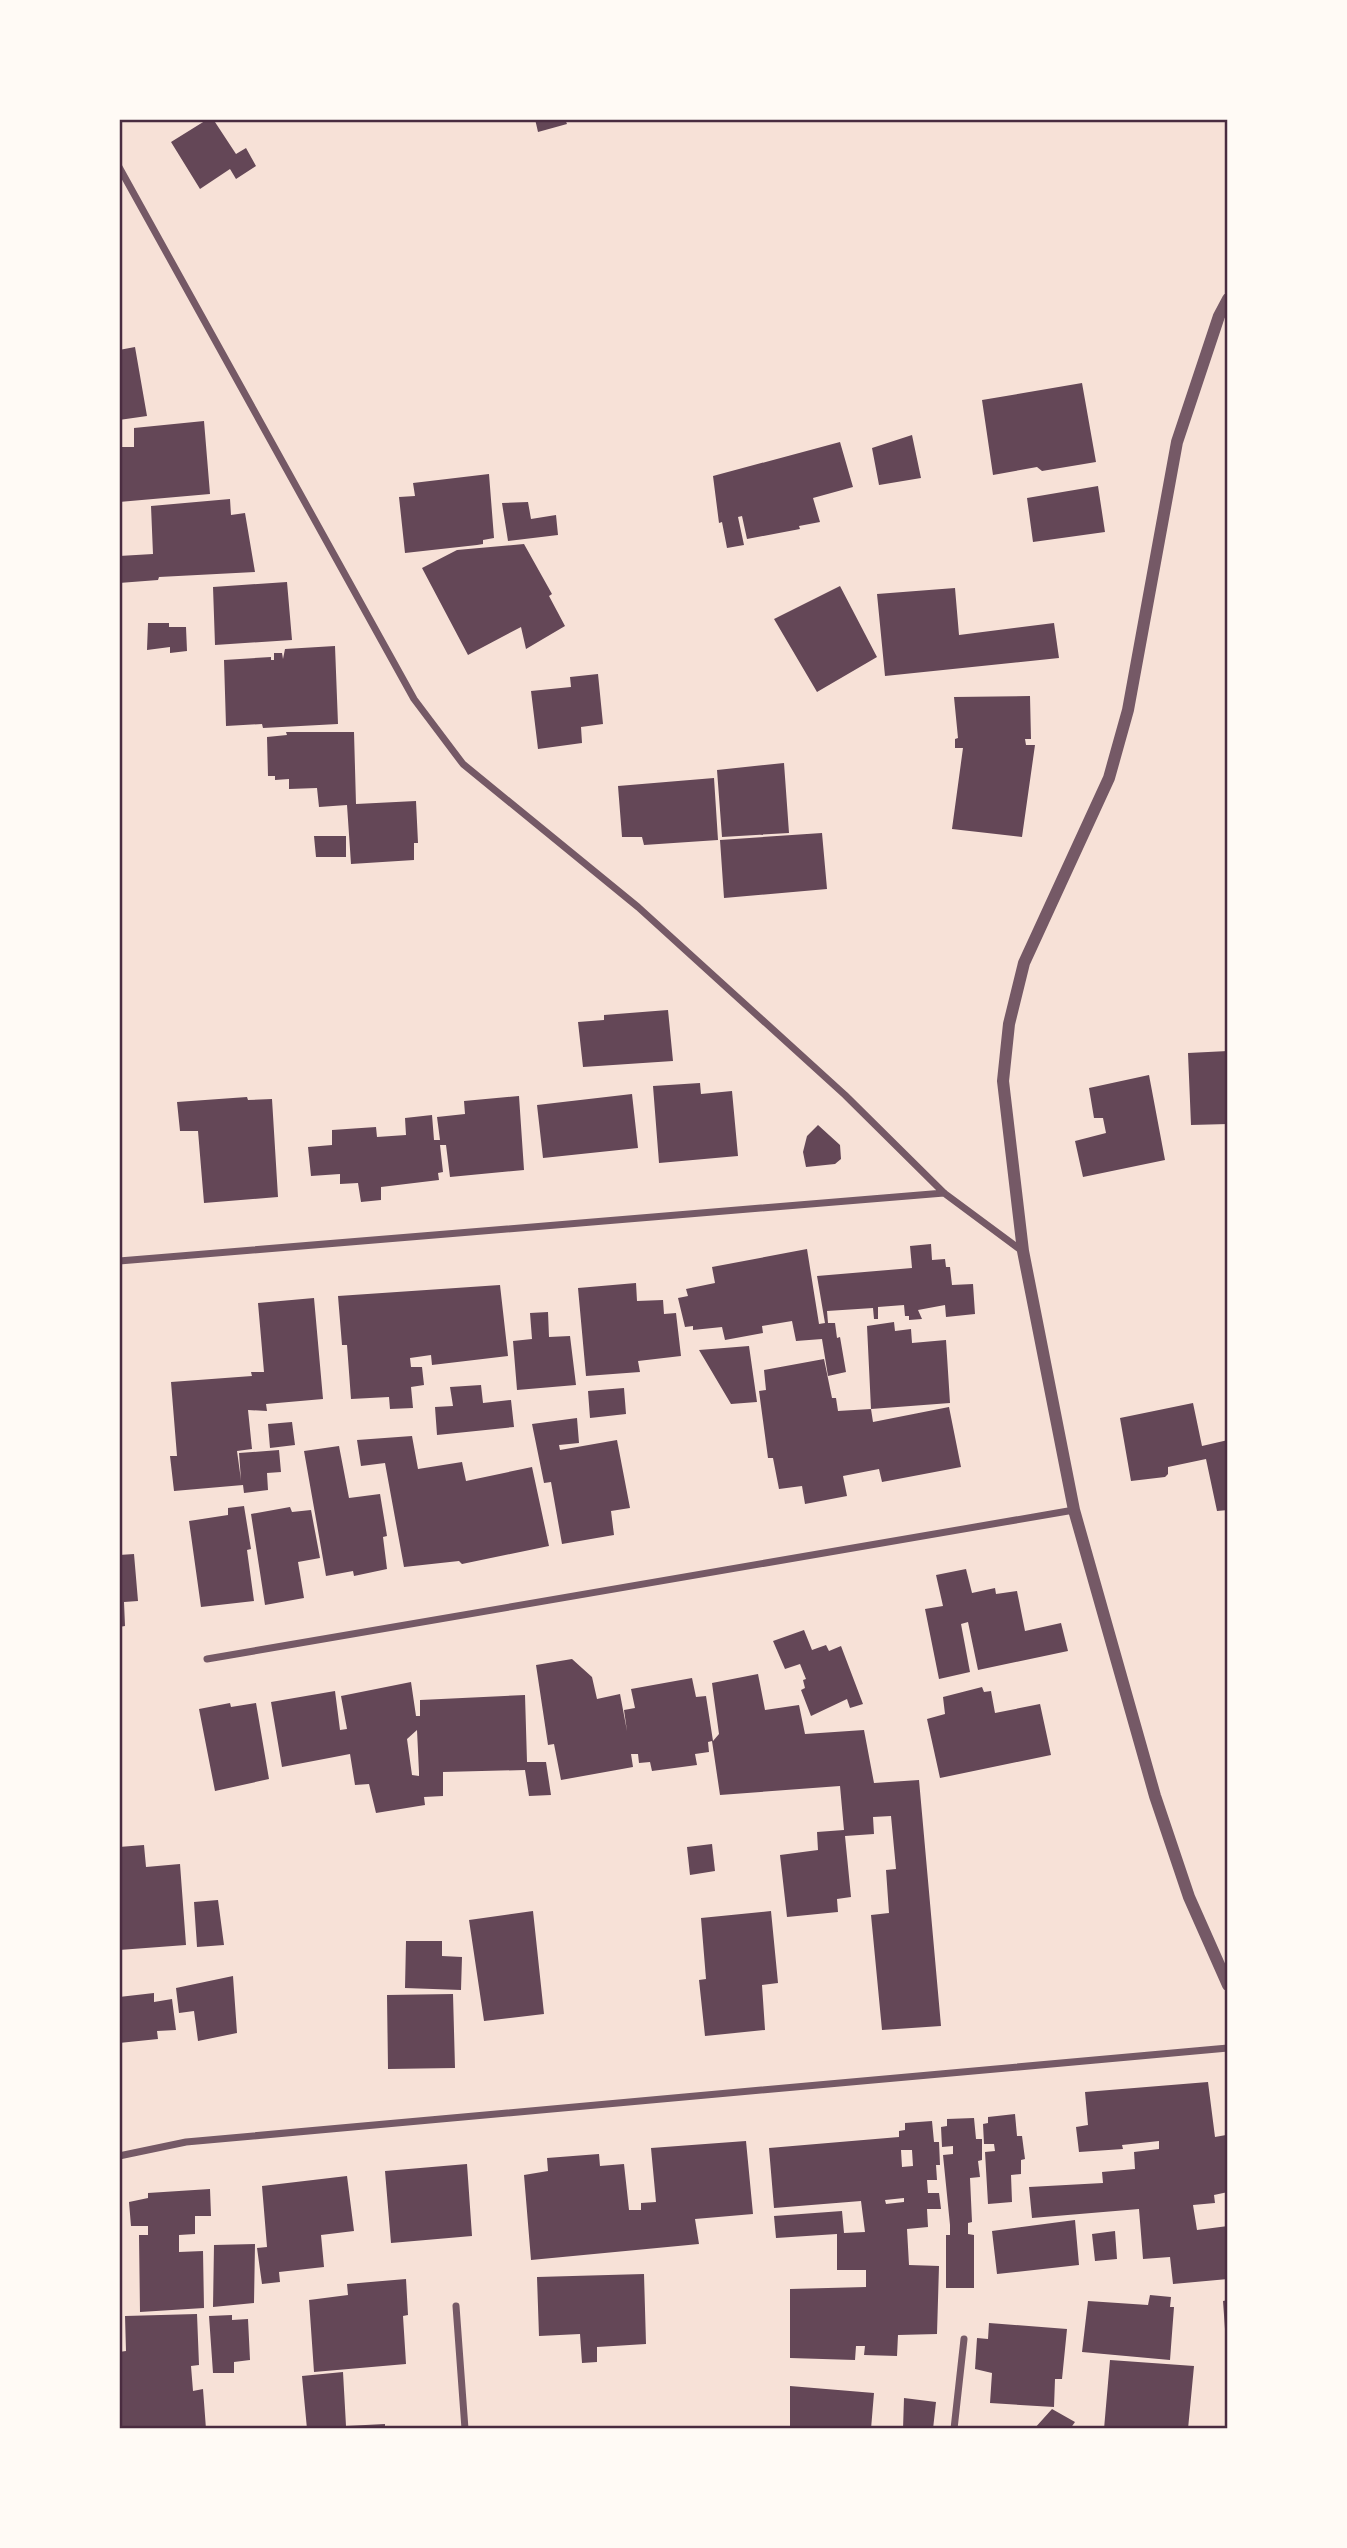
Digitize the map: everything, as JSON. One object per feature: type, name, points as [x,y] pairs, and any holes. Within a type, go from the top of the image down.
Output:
[{"type":"street","points":[[119,167],[414,699],[463,764],[638,907],[845,1095],[944,1193],[1023,1251]]},
{"type":"street","points":[[1228,299],[1219,316],[1177,442],[1128,710],[1109,778],[1024,963],[1009,1024],[1003,1081],[1023,1251],[1074,1510],[1154,1796],[1189,1897],[1228,1985]]},
{"type":"street","points":[[119,1261],[944,1193]]},
{"type":"street","points":[[207,1659],[1074,1510]]},
{"type":"street","points":[[119,2156],[186,2142],[1228,2048]]},
{"type":"street","points":[[457,2305],[465,2429]]},
{"type":"street","points":[[954,2429],[964,2339]]},
{"type":"building","points":[[208,119],[213,119],[236,154],[246,148],[256,166],[236,179],[230,169],[200,189],[171,142]]},
{"type":"building","points":[[535,119],[565,119],[567,124],[538,132]]},
{"type":"building","points":[[135,347],[147,416],[119,420],[119,350]]},
{"type":"building","points":[[1082,383],[1096,462],[1042,471],[1037,467],[993,475],[982,400]]},
{"type":"building","points":[[204,421],[210,494],[119,502],[119,447],[134,447],[134,428]]},
{"type":"building","points":[[912,435],[921,478],[879,485],[872,448]]},
{"type":"building","points":[[840,442],[853,487],[813,498],[820,522],[799,526],[800,529],[747,539],[742,516],[738,517],[744,545],[727,548],[722,522],[719,523],[713,476]]},
{"type":"building","points":[[489,474],[494,538],[483,540],[483,544],[405,553],[399,497],[415,496],[413,483]]},
{"type":"building","points":[[1098,486],[1105,532],[1033,542],[1027,498]]},
{"type":"building","points":[[230,499],[231,515],[245,513],[255,572],[159,577],[158,580],[119,583],[119,556],[153,554],[151,506]]},
{"type":"building","points":[[528,502],[531,519],[556,515],[558,535],[508,541],[502,503]]},
{"type":"building","points":[[524,544],[552,594],[549,596],[565,626],[526,649],[521,627],[468,655],[422,568],[457,550]]},
{"type":"building","points":[[287,582],[292,640],[215,645],[213,587]]},
{"type":"building","points":[[840,586],[877,657],[817,692],[774,619]]},
{"type":"building","points":[[955,588],[959,635],[1054,623],[1059,658],[885,676],[877,594]]},
{"type":"building","points":[[148,623],[169,623],[169,627],[186,627],[187,651],[170,653],[170,647],[147,650]]},
{"type":"building","points":[[335,646],[338,724],[263,728],[262,724],[226,726],[224,660],[271,657],[271,660],[274,660],[274,653],[282,653],[283,659],[285,649]]},
{"type":"building","points":[[598,674],[603,724],[581,727],[582,743],[538,749],[531,691],[571,687],[570,677]]},
{"type":"building","points":[[1030,696],[1031,739],[1025,739],[1026,745],[1035,745],[1022,837],[952,829],[963,748],[955,748],[955,739],[958,738],[954,697]]},
{"type":"building","points":[[286,732],[354,732],[356,804],[416,801],[418,843],[414,843],[414,860],[351,864],[347,805],[319,807],[317,788],[289,789],[289,779],[275,780],[275,776],[268,776],[267,737],[287,735]]},
{"type":"building","points":[[784,763],[789,833],[722,837],[717,770]]},
{"type":"building","points":[[714,778],[718,840],[644,845],[642,837],[622,837],[618,786]]},
{"type":"building","points":[[822,833],[827,889],[724,898],[720,840]]},
{"type":"building","points":[[314,836],[346,836],[346,857],[316,857]]},
{"type":"building","points":[[668,1010],[673,1061],[583,1067],[578,1022],[604,1020],[604,1015]]},
{"type":"building","points":[[1228,1051],[1228,1124],[1191,1125],[1188,1053]]},
{"type":"building","points":[[1149,1075],[1165,1160],[1083,1177],[1075,1141],[1106,1133],[1103,1118],[1094,1118],[1089,1088]]},
{"type":"building","points":[[700,1083],[701,1094],[732,1091],[738,1156],[659,1163],[653,1086]]},
{"type":"building","points":[[632,1094],[638,1148],[543,1158],[537,1105]]},
{"type":"building","points":[[519,1096],[524,1170],[450,1177],[446,1145],[440,1145],[443,1172],[438,1173],[439,1180],[381,1187],[381,1200],[361,1202],[358,1183],[340,1184],[340,1174],[311,1176],[308,1147],[332,1145],[332,1130],[376,1127],[377,1137],[406,1135],[405,1118],[432,1115],[434,1140],[440,1140],[437,1117],[465,1114],[464,1101]]},
{"type":"building","points":[[247,1097],[248,1100],[272,1099],[278,1197],[204,1203],[198,1131],[180,1131],[177,1102]]},
{"type":"building","points":[[818,1125],[840,1145],[841,1159],[835,1164],[806,1167],[803,1152],[807,1136]]},
{"type":"building","points":[[931,1244],[932,1260],[945,1259],[946,1267],[950,1267],[952,1285],[973,1284],[975,1314],[946,1317],[945,1305],[918,1310],[922,1319],[909,1320],[909,1316],[905,1316],[904,1305],[878,1307],[878,1319],[874,1319],[873,1308],[827,1311],[828,1323],[835,1323],[837,1338],[840,1337],[846,1372],[828,1376],[822,1339],[796,1341],[792,1321],[762,1326],[763,1333],[725,1340],[722,1327],[693,1330],[693,1326],[685,1327],[678,1298],[688,1296],[686,1289],[715,1283],[712,1267],[807,1249],[819,1324],[825,1323],[817,1276],[912,1268],[910,1246]]},
{"type":"building","points":[[636,1283],[637,1301],[663,1300],[664,1314],[676,1313],[681,1356],[638,1361],[640,1372],[586,1376],[578,1288]]},
{"type":"building","points":[[500,1285],[508,1356],[432,1365],[431,1355],[410,1358],[411,1367],[422,1367],[424,1385],[411,1387],[413,1408],[390,1409],[389,1397],[351,1399],[347,1345],[342,1345],[338,1296]]},
{"type":"building","points":[[314,1298],[323,1399],[266,1404],[267,1411],[248,1410],[252,1449],[237,1451],[241,1480],[239,1453],[279,1450],[281,1472],[267,1473],[268,1490],[244,1493],[243,1485],[174,1491],[170,1456],[177,1456],[171,1382],[252,1376],[251,1372],[264,1372],[258,1303]]},
{"type":"building","points":[[548,1312],[549,1337],[570,1336],[576,1385],[517,1390],[513,1341],[532,1339],[530,1313]]},
{"type":"building","points":[[894,1322],[895,1331],[911,1329],[912,1343],[946,1340],[950,1403],[871,1409],[867,1326]]},
{"type":"building","points":[[749,1346],[757,1402],[731,1404],[699,1350]]},
{"type":"building","points":[[824,1359],[832,1398],[836,1398],[838,1411],[871,1409],[873,1422],[949,1407],[961,1467],[882,1482],[879,1469],[843,1476],[847,1496],[805,1504],[802,1486],[779,1489],[773,1458],[768,1458],[759,1391],[766,1390],[764,1370]]},
{"type":"building","points":[[481,1385],[483,1403],[511,1400],[514,1427],[437,1435],[435,1407],[453,1406],[450,1387]]},
{"type":"building","points":[[624,1388],[626,1414],[590,1418],[588,1391]]},
{"type":"building","points":[[1193,1403],[1202,1446],[1228,1440],[1228,1510],[1217,1511],[1206,1459],[1168,1467],[1165,1477],[1131,1481],[1120,1418]]},
{"type":"building","points":[[577,1418],[579,1443],[559,1445],[560,1450],[617,1440],[630,1508],[611,1511],[614,1535],[562,1544],[551,1482],[544,1483],[532,1424]]},
{"type":"building","points":[[292,1422],[295,1445],[270,1448],[268,1424]]},
{"type":"building","points":[[412,1436],[418,1469],[462,1462],[466,1481],[532,1467],[549,1546],[462,1564],[459,1561],[404,1567],[385,1463],[361,1466],[357,1440]]},
{"type":"building","points":[[339,1446],[349,1498],[380,1494],[387,1536],[383,1537],[387,1569],[354,1576],[353,1571],[326,1576],[304,1451]]},
{"type":"building","points":[[244,1506],[251,1549],[247,1550],[254,1601],[201,1607],[189,1521],[228,1515],[228,1508]]},
{"type":"building","points":[[290,1507],[292,1512],[311,1510],[320,1558],[298,1562],[304,1598],[265,1605],[251,1514]]},
{"type":"building","points":[[134,1554],[138,1601],[124,1602],[125,1626],[119,1627],[119,1555]]},
{"type":"building","points":[[966,1569],[972,1593],[995,1588],[996,1594],[1017,1591],[1025,1631],[1061,1623],[1068,1651],[978,1670],[968,1622],[961,1624],[970,1672],[939,1679],[925,1609],[943,1606],[936,1575]]},
{"type":"building","points":[[804,1630],[812,1650],[826,1645],[829,1651],[841,1646],[863,1704],[850,1708],[847,1699],[811,1716],[801,1690],[805,1688],[803,1680],[806,1679],[800,1664],[785,1669],[773,1641]]},
{"type":"building","points":[[572,1659],[592,1677],[597,1699],[620,1694],[627,1731],[624,1710],[635,1708],[631,1689],[692,1678],[696,1697],[706,1696],[713,1741],[719,1734],[712,1683],[758,1674],[765,1710],[799,1705],[805,1734],[864,1730],[874,1783],[919,1780],[941,2026],[882,2030],[871,1915],[889,1913],[886,1870],[896,1869],[891,1816],[873,1817],[874,1834],[845,1836],[851,1897],[837,1899],[838,1912],[787,1917],[780,1855],[818,1850],[817,1832],[844,1830],[840,1786],[720,1795],[712,1741],[708,1742],[709,1752],[695,1754],[697,1765],[652,1771],[650,1762],[639,1763],[638,1754],[631,1754],[633,1767],[561,1780],[554,1744],[548,1745],[536,1665]]},
{"type":"building","points":[[411,1682],[416,1716],[420,1716],[420,1700],[525,1695],[527,1762],[546,1762],[551,1795],[529,1796],[525,1770],[443,1772],[443,1796],[424,1797],[425,1805],[376,1813],[369,1784],[355,1785],[350,1754],[282,1767],[271,1702],[335,1691],[340,1730],[347,1729],[341,1696]],"holes":[[[417,1730],[419,1776],[412,1775],[407,1739]]]},
{"type":"building","points":[[982,1687],[984,1692],[991,1691],[995,1713],[1040,1704],[1051,1755],[940,1778],[927,1719],[945,1714],[943,1697]]},
{"type":"building","points":[[230,1703],[231,1707],[256,1703],[269,1779],[215,1791],[199,1709]]},
{"type":"building","points":[[712,1844],[715,1871],[690,1875],[687,1847]]},
{"type":"building","points":[[144,1845],[146,1867],[180,1864],[186,1945],[119,1950],[119,1847]]},
{"type":"building","points":[[218,1900],[224,1945],[197,1947],[194,1902]]},
{"type":"building","points":[[533,1911],[544,2014],[484,2021],[469,1920]]},
{"type":"building","points":[[771,1911],[778,1983],[762,1985],[765,2030],[705,2036],[699,1980],[706,1979],[701,1918]]},
{"type":"building","points":[[406,1941],[442,1941],[442,1956],[462,1957],[461,1990],[405,1988]]},
{"type":"building","points":[[233,1976],[237,2033],[198,2041],[194,2011],[179,2013],[176,1988]]},
{"type":"building","points":[[154,1993],[154,2002],[172,1999],[176,2030],[157,2031],[158,2039],[119,2043],[119,1997]]},
{"type":"building","points":[[453,1994],[455,2068],[388,2069],[387,1995]]},
{"type":"building","points":[[1208,2082],[1215,2137],[1226,2135],[1228,2192],[1214,2195],[1215,2203],[1193,2205],[1197,2230],[1228,2226],[1228,2279],[1173,2284],[1170,2257],[1143,2259],[1139,2209],[1032,2218],[1029,2187],[1103,2183],[1102,2172],[1135,2169],[1134,2152],[1159,2149],[1159,2141],[1122,2145],[1123,2149],[1079,2152],[1076,2127],[1088,2125],[1085,2092]]},
{"type":"building","points":[[1015,2114],[1017,2136],[1022,2136],[1025,2159],[1021,2160],[1021,2174],[1011,2175],[1012,2202],[988,2204],[985,2152],[995,2151],[994,2144],[984,2144],[983,2124],[988,2123],[988,2117]]},
{"type":"building","points":[[974,2118],[976,2139],[982,2139],[982,2160],[978,2161],[980,2177],[970,2178],[972,2222],[968,2223],[968,2234],[974,2235],[974,2288],[946,2288],[946,2235],[950,2235],[950,2225],[943,2155],[953,2154],[953,2146],[942,2147],[941,2127],[947,2126],[947,2119]]},
{"type":"building","points":[[932,2121],[934,2142],[939,2142],[940,2165],[936,2165],[937,2180],[927,2180],[928,2193],[939,2193],[941,2209],[927,2209],[928,2227],[907,2229],[909,2265],[939,2266],[937,2334],[898,2335],[897,2356],[864,2355],[865,2346],[856,2346],[855,2360],[790,2358],[790,2289],[866,2287],[866,2270],[837,2270],[837,2234],[776,2238],[774,2216],[842,2211],[844,2233],[865,2232],[861,2201],[774,2208],[769,2148],[899,2137],[899,2131],[905,2130],[905,2123]],"holes":[[[901,2150],[912,2150],[913,2166],[902,2167]],[[904,2198],[904,2202],[886,2204],[885,2200]]]},
{"type":"building","points":[[746,2141],[753,2214],[695,2219],[699,2244],[531,2260],[524,2175],[548,2171],[547,2158],[599,2154],[600,2166],[624,2164],[629,2210],[641,2210],[641,2203],[656,2202],[651,2148]]},
{"type":"building","points":[[467,2164],[472,2236],[391,2243],[385,2171]]},
{"type":"building","points":[[347,2176],[354,2231],[321,2235],[324,2267],[279,2272],[280,2282],[262,2284],[257,2248],[267,2247],[262,2186]]},
{"type":"building","points":[[210,2189],[211,2216],[195,2216],[195,2234],[179,2235],[179,2252],[203,2251],[204,2308],[140,2312],[139,2235],[148,2235],[148,2226],[131,2226],[129,2202],[148,2198],[148,2193]]},
{"type":"building","points":[[1075,2220],[1079,2265],[997,2274],[992,2231]]},
{"type":"building","points":[[1115,2231],[1117,2259],[1095,2261],[1092,2234]]},
{"type":"building","points":[[255,2244],[254,2303],[213,2307],[214,2245]]},
{"type":"building","points":[[644,2274],[646,2344],[597,2347],[597,2362],[582,2363],[580,2334],[539,2336],[537,2277]]},
{"type":"building","points":[[406,2279],[408,2315],[403,2316],[406,2364],[314,2372],[309,2300],[348,2295],[347,2284]]},
{"type":"building","points":[[1150,2295],[1171,2297],[1170,2307],[1174,2307],[1170,2360],[1082,2352],[1088,2301],[1148,2305]]},
{"type":"building","points":[[1228,2300],[1228,2343],[1226,2343],[1223,2301]]},
{"type":"building","points":[[197,2314],[199,2365],[191,2366],[193,2391],[203,2389],[206,2429],[120,2429],[119,2352],[126,2351],[125,2316]]},
{"type":"building","points":[[232,2315],[232,2320],[248,2319],[250,2360],[234,2362],[234,2373],[213,2373],[209,2316]]},
{"type":"building","points":[[989,2323],[1067,2329],[1062,2379],[1055,2379],[1054,2407],[990,2403],[992,2373],[975,2369],[977,2338],[988,2339]]},
{"type":"building","points":[[1110,2360],[1194,2366],[1188,2429],[1104,2429]]},
{"type":"building","points":[[343,2372],[346,2426],[385,2424],[385,2429],[307,2429],[302,2376]]},
{"type":"building","points":[[790,2386],[874,2393],[871,2429],[790,2429]]},
{"type":"building","points":[[904,2398],[936,2402],[933,2429],[903,2429]]},
{"type":"building","points":[[1052,2409],[1075,2422],[1070,2429],[1034,2429]]}]
